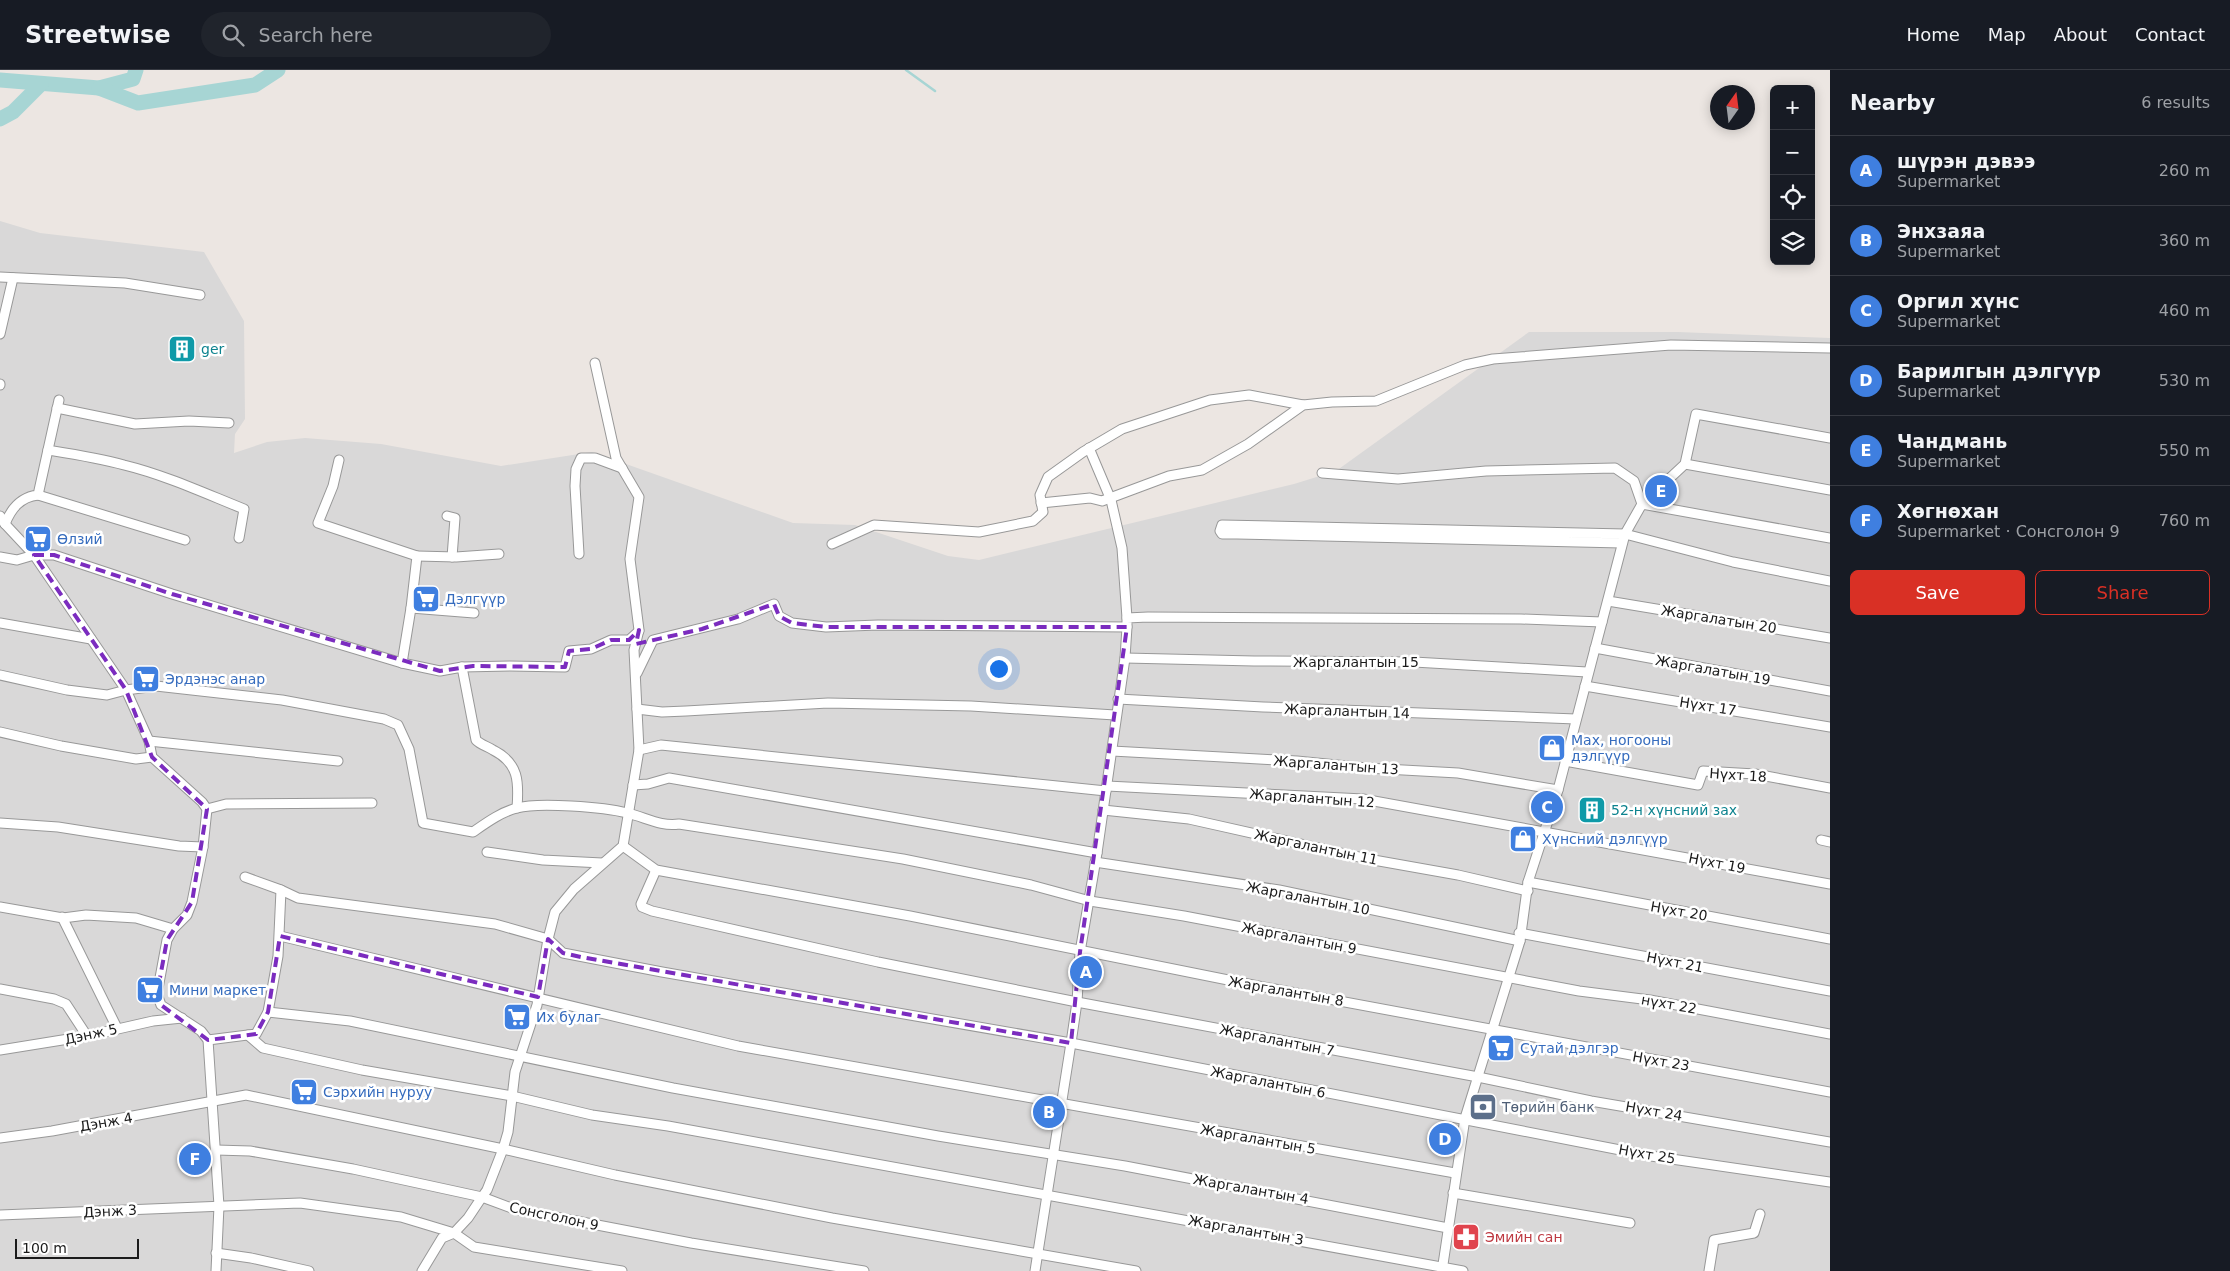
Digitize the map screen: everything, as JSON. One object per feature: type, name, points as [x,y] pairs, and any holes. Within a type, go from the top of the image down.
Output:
[{"type":"street","points":[[0,277],[124,283],[200,295]]},
{"type":"street","points":[[0,334],[13,278]]},
{"type":"street","points":[[832,544],[874,525],[979,532],[1032,521],[1043,512],[1040,495],[1048,477],[1089,448],[1122,429],[1210,400],[1249,395],[1303,405],[1376,401],[1465,365],[1493,359],[1671,345],[1830,348]]},
{"type":"street","points":[[422,1271],[442,1238],[454,1233],[468,1218],[487,1190],[503,1149],[508,1132],[514,1072],[538,997],[548,939],[555,912],[574,889],[623,846],[639,750],[637,673],[634,650],[639,630],[630,559],[639,497],[616,458],[595,363]]},
{"type":"street","points":[[38,495],[58,404],[135,424],[189,420],[229,423]]},
{"type":"street","points":[[1041,504],[1090,498],[1102,501],[1169,476],[1202,470],[1248,444],[1303,405]]},
{"type":"street","points":[[1442,1269],[1455,1173],[1465,1118],[1519,937],[1528,886],[1558,790],[1623,539],[1642,504],[1685,464],[1696,414],[1830,438]]},
{"type":"street","points":[[1035,1271],[1036,1255],[1048,1196],[1060,1104],[1071,1044],[1077,1002],[1080,952],[1090,901],[1125,658],[1127,622],[1122,548],[1110,498],[1089,448]]},
{"type":"street","points":[[48,450],[126,465],[168,479],[244,509],[239,538]]},
{"type":"street","points":[[579,554],[575,486],[576,469],[581,458],[595,458],[622,468]]},
{"type":"street","points":[[339,460],[333,486],[318,523],[417,556],[499,554]]},
{"type":"street","points":[[1685,464],[1830,490]]},
{"type":"street","points":[[1322,473],[1398,479],[1486,471],[1615,468],[1634,481],[1642,504]]},
{"type":"street","points":[[185,540],[38,495],[29,496],[12,509],[2,520],[34,555],[126,690],[149,741],[152,757],[202,802],[207,809],[203,847],[192,902],[187,915],[173,929],[167,940],[157,994],[161,1004],[201,1030],[208,1040],[219,1206],[216,1271]]},
{"type":"street","points":[[1642,504],[1830,538]]},
{"type":"street","points":[[448,516],[455,518],[452,556]]},
{"type":"street","points":[[1495,536],[1418,540],[1222,534],[1220,530],[1222,525],[1418,530],[1495,536],[1623,539],[1830,581]]},
{"type":"street","points":[[1418,530],[1418,540]]},
{"type":"street","points":[[0,557],[17,560],[34,555],[54,555],[172,594],[402,663],[440,670],[462,667],[500,666],[565,667],[570,651],[591,649],[611,640],[629,640],[639,630]]},
{"type":"street","points":[[402,663],[417,556]]},
{"type":"street","name":"Жаргалатын 20","points":[[1608,601],[1830,638]]},
{"type":"street","points":[[637,673],[653,640],[738,619],[774,604],[779,616],[792,623],[826,627],[878,624],[1521,618],[1602,622]]},
{"type":"street","points":[[411,608],[474,613]]},
{"type":"street","points":[[0,623],[91,639]]},
{"type":"street","name":"Жаргалатын 19","points":[[1595,648],[1830,690]]},
{"type":"street","name":"Жаргалантын 15","points":[[1125,658],[1414,662],[1588,672]]},
{"type":"street","points":[[0,675],[67,690],[107,695],[156,686],[272,699],[350,711],[384,719],[398,725],[409,749],[423,823],[473,832],[491,820],[517,808],[518,793],[514,767],[507,758],[476,740],[462,667]]},
{"type":"street","name":"Нүхт 17","points":[[1585,686],[1830,727]]},
{"type":"street","name":"Жаргалантын 14","points":[[1118,699],[1263,707],[1576,719]]},
{"type":"street","points":[[637,709],[662,712],[828,703],[971,706],[1116,715]]},
{"type":"street","points":[[0,732],[61,746],[136,759],[152,757]]},
{"type":"street","points":[[149,741],[338,761]]},
{"type":"street","name":"Жаргалантын 12","points":[[639,750],[661,745],[1106,788],[1363,799],[1545,831]]},
{"type":"street","name":"Жаргалантын 13","points":[[1112,751],[1297,761],[1367,768],[1458,773],[1558,790]]},
{"type":"street","name":"Нүхт 18","points":[[1565,761],[1698,784],[1703,772],[1755,774],[1830,788]]},
{"type":"street","name":"Жаргалантын 10","points":[[633,785],[648,784],[669,778],[1096,858],[1279,890],[1519,937]]},
{"type":"street","points":[[207,809],[226,804],[372,803]]},
{"type":"street","name":"Жаргалантын 9","points":[[517,808],[539,806],[602,808],[628,813],[670,826],[679,824],[903,859],[1031,885],[1090,901],[1194,918],[1508,977]]},
{"type":"street","name":"Жаргалантын 11","points":[[1103,810],[1189,819],[1368,859],[1528,886]]},
{"type":"street","points":[[0,823],[58,827],[179,846],[203,847]]},
{"type":"street","name":"Нүхт 19","points":[[1545,831],[1830,884]]},
{"type":"street","points":[[623,846],[656,870]]},
{"type":"street","points":[[487,852],[543,860],[602,863]]},
{"type":"street","name":"Жаргалантын 8","points":[[656,870],[910,916],[1080,952],[1493,1028]]},
{"type":"street","name":"Жаргалантын 7","points":[[656,870],[641,904],[642,908],[652,911],[878,962],[1077,1002],[1478,1077]]},
{"type":"street","points":[[245,877],[298,898],[495,924],[548,939]]},
{"type":"street","name":"Нүхт 20","points":[[1528,886],[1830,939]]},
{"type":"street","points":[[208,1040],[256,1034],[268,1012],[278,956],[281,890]]},
{"type":"street","points":[[0,907],[62,917],[86,914],[136,918],[173,929]]},
{"type":"street","points":[[62,917],[117,1028]]},
{"type":"street","name":"Жаргалантын 5","points":[[280,936],[738,1046],[1052,1100],[1060,1104],[1455,1173]]},
{"type":"street","name":"Нүхт 21","points":[[1519,937],[1830,991]]},
{"type":"street","name":"Жаргалантын 6","points":[[548,939],[563,953],[581,957],[613,961],[717,982],[1071,1044],[1465,1118]]},
{"type":"street","name":"нүхт 22","points":[[1508,977],[1579,991],[1650,1000],[1830,1034]]},
{"type":"street","points":[[0,989],[54,999],[66,1004],[87,1036]]},
{"type":"street","name":"Жаргалантын 4","points":[[268,1012],[350,1021],[520,1058],[673,1088],[1053,1156],[1125,1166],[1448,1228]]},
{"type":"street","name":"Дэнж 5","points":[[0,1050],[182,1018]]},
{"type":"street","name":"Нүхт 23","points":[[1493,1028],[1603,1051],[1830,1092]]},
{"type":"street","name":"Жаргалантын 3","points":[[248,1035],[263,1048],[344,1066],[512,1096],[592,1115],[668,1126],[1048,1196],[1237,1228],[1442,1269],[1463,1271]]},
{"type":"street","name":"Нүхт 24","points":[[1478,1077],[1592,1101],[1830,1142]]},
{"type":"street","name":"Дэнж 4","points":[[0,1138],[52,1131],[246,1095],[503,1149],[624,1177],[832,1218],[1136,1271]]},
{"type":"street","name":"Нүхт 25","points":[[1465,1118],[1651,1156],[1830,1182]]},
{"type":"street","name":"Сонсголон 9","points":[[216,1150],[250,1151],[353,1169],[482,1197],[514,1209],[691,1243],[864,1271]]},
{"type":"street","points":[[1453,1194],[1630,1223]]},
{"type":"street","name":"Дэнж 3","points":[[0,1215],[300,1203],[400,1217],[454,1233],[474,1247],[622,1271]]},
{"type":"street","points":[[1709,1271],[1714,1240],[1754,1233],[1760,1214]]},
{"type":"street","points":[[216,1253],[251,1258],[309,1271]]},
{"type":"highlighted area","points":[[34,555],[54,555],[172,594],[440,671],[473,666],[565,667],[569,651],[591,649],[611,640],[629,640],[639,630],[636,644],[702,629],[774,604],[779,616],[792,623],[826,627],[1127,627],[1080,952],[1071,1043],[581,957],[563,953],[548,939],[538,997],[280,936],[268,1012],[256,1034],[208,1040],[161,1005],[157,994],[167,940],[192,902],[207,809],[152,757],[126,690]]},
{"type":"shaded area","points":[[0,221],[40,233],[204,252],[244,321],[245,419],[235,434],[234,453],[267,442],[305,438],[381,444],[501,466],[592,452],[793,523],[855,525],[948,556],[979,560],[1294,484],[1336,471],[1529,332],[1678,332],[1830,338],[1830,1271],[0,1271]]},
{"type":"waterway","points":[[0,80],[99,88],[133,79],[136,70]]},
{"type":"waterway","points":[[99,88],[138,103],[255,85],[278,70]]},
{"type":"waterway","points":[[906,70],[935,91]]},
{"type":"waterway","points":[[0,119],[13,112],[41,84]]},
{"type":"place","name":"ger","points":[[182,349]]},
{"type":"place","name":"Чандмань","points":[[1661,491]]},
{"type":"place","name":"Өлзий","points":[[38,539]]},
{"type":"place","name":"Дэлгүүр","points":[[426,599]]},
{"type":"place","name":"Эрдэнэс анар","points":[[146,679]]},
{"type":"place","name":"Мах, ногооны дэлгүүр","points":[[1552,748]]},
{"type":"place","name":"Оргил хүнс","points":[[1547,807]]},
{"type":"place","name":"52-н хүнсний зах","points":[[1592,810]]},
{"type":"place","name":"Хүнсний дэлгүүр","points":[[1523,839]]},
{"type":"place","name":"шүрэн дэвээ","points":[[1086,972]]},
{"type":"place","name":"Мини маркет","points":[[150,990]]},
{"type":"place","name":"Их булаг","points":[[517,1017]]},
{"type":"place","name":"Сутай дэлгэр","points":[[1501,1048]]},
{"type":"place","name":"Сэрхийн нуруу","points":[[304,1092]]},
{"type":"place","name":"Төрийн банк","points":[[1483,1107]]},
{"type":"place","name":"Энхзаяа","points":[[1049,1112]]},
{"type":"place","name":"Барилгын дэлгүүр","points":[[1445,1139]]},
{"type":"place","name":"Хөгнөхан","points":[[195,1159]]},
{"type":"place","name":"Эмийн сан","points":[[1466,1237]]}]
